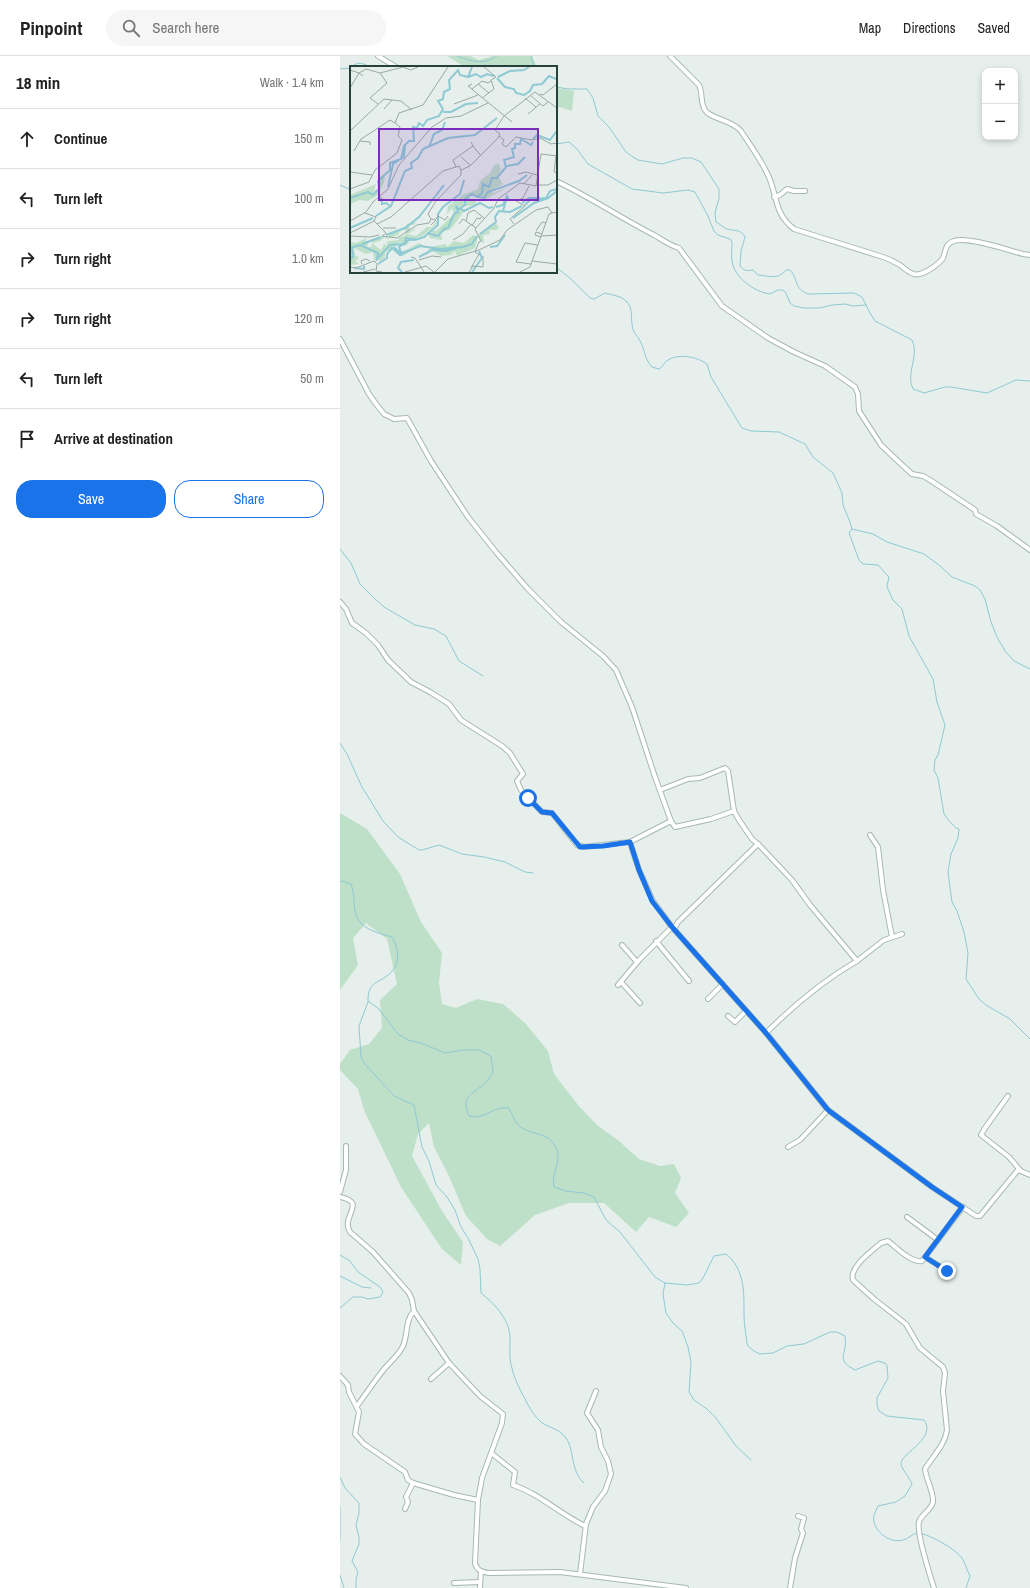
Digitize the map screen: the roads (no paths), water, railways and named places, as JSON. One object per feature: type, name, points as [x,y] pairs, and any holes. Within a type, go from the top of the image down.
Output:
[{"type":"street","points":[[378,56],[394,66]]},
{"type":"street","points":[[670,56],[699,85],[703,108],[706,112],[736,125],[741,130],[768,175],[778,208],[794,229],[883,257],[895,262],[908,272],[918,275],[939,263],[943,258],[947,246],[953,241],[958,240],[975,241],[1030,255]]},
{"type":"street","points":[[557,182],[605,206],[670,245],[679,248],[722,306],[768,338],[825,366],[855,387],[858,394],[859,410],[875,437],[881,445],[906,469],[912,474],[923,476],[951,493],[975,510],[976,514],[1030,550]]},
{"type":"street","points":[[774,197],[780,195],[787,189],[794,191],[805,191]]},
{"type":"street","points":[[340,339],[368,394],[384,414],[394,419],[407,418],[431,461],[468,516],[496,552],[528,589],[561,622],[603,656],[616,670],[632,707],[671,821],[676,827],[711,819],[734,811]]},
{"type":"street","points":[[340,602],[346,609],[352,623],[366,633],[378,645],[388,660],[411,682],[449,704],[461,720],[502,746],[507,751],[524,774],[517,781],[521,790],[542,812],[552,813],[577,845],[584,847],[630,842],[671,821]]},
{"type":"street","points":[[660,790],[688,779],[700,778],[725,768],[728,772],[734,811],[749,835],[792,880],[810,905],[857,961]]},
{"type":"street","points":[[870,835],[878,847],[883,890],[892,937]]},
{"type":"street","points":[[630,842],[645,887],[652,901],[673,928],[766,1033],[828,1110],[932,1187],[976,1216],[981,1216],[1012,1175],[1020,1170]]},
{"type":"street","points":[[640,1003],[620,984],[656,941],[673,928],[758,844]]},
{"type":"street","points":[[766,1033],[780,1019],[816,989],[843,969],[857,961],[884,940],[902,934]]},
{"type":"street","points":[[656,941],[689,981]]},
{"type":"street","points":[[622,945],[637,962]]},
{"type":"street","points":[[708,999],[723,984]]},
{"type":"street","points":[[728,1016],[735,1022],[746,1011]]},
{"type":"street","points":[[1008,1096],[984,1128],[981,1135],[1010,1157],[1020,1170],[1030,1175]]},
{"type":"street","points":[[788,1147],[800,1140],[828,1110]]},
{"type":"street","points":[[340,1192],[346,1170],[346,1146]]},
{"type":"street","points":[[340,1197],[351,1200],[353,1204],[347,1221],[348,1228],[382,1262],[409,1293],[414,1311],[449,1363],[480,1396],[503,1414],[502,1422],[482,1478],[478,1500],[475,1563],[477,1569],[489,1573],[560,1572],[686,1588]]},
{"type":"street","points":[[934,1588],[922,1545],[918,1524],[933,1502],[925,1469],[945,1441],[946,1436],[947,1430],[943,1391],[945,1373],[940,1364],[920,1348],[906,1324],[874,1299],[853,1280],[852,1277],[855,1267],[885,1240],[908,1257],[918,1262],[922,1261],[962,1207]]},
{"type":"street","points":[[907,1217],[938,1240]]},
{"type":"street","points":[[925,1257],[952,1274]]},
{"type":"street","points":[[357,1406],[385,1368],[395,1359],[401,1350],[406,1334],[408,1319],[414,1311]]},
{"type":"street","points":[[431,1379],[449,1363]]},
{"type":"street","points":[[340,1376],[348,1384],[349,1392],[360,1414],[355,1431],[357,1437],[364,1444],[405,1472],[408,1480],[414,1483],[454,1495],[478,1500]]},
{"type":"street","points":[[580,1574],[585,1526],[594,1507],[608,1486],[611,1474],[608,1461],[601,1447],[598,1430],[587,1413],[596,1391]]},
{"type":"street","points":[[491,1453],[515,1471],[513,1485],[534,1494],[573,1521],[585,1526]]},
{"type":"street","points":[[406,1509],[408,1502],[406,1497],[414,1483]]},
{"type":"street","points":[[790,1588],[795,1558],[803,1533],[801,1529],[804,1518],[798,1516]]},
{"type":"street","points":[[480,1588],[481,1571]]},
{"type":"street","points":[[454,1583],[480,1582]]},
{"type":"waterway","points":[[457,56],[477,62],[487,61],[497,56]]},
{"type":"waterway","points":[[531,56],[534,66]]},
{"type":"waterway","points":[[353,66],[360,63],[368,66]]},
{"type":"waterway","points":[[340,69],[350,68]]},
{"type":"waterway","points":[[557,87],[587,89],[593,98],[598,116],[609,127],[626,152],[638,160],[662,164],[683,158],[692,158],[701,162],[719,189],[719,198],[715,213],[716,222],[727,229],[739,231],[745,237],[741,251],[740,266],[744,270],[753,270],[758,275],[773,277],[780,275],[786,270],[790,270],[800,289],[808,294],[854,293],[862,297],[875,321],[912,340],[914,346],[911,377],[913,389],[924,393],[945,387],[951,387],[987,393],[1016,380],[1030,381]]},
{"type":"waterway","points":[[557,144],[569,142],[577,149],[588,164],[632,189],[663,193],[688,190],[695,192],[714,231],[718,235],[730,239],[732,242],[732,261],[734,267],[741,278],[751,287],[770,294],[778,290],[783,290],[786,293],[790,303],[794,306],[804,308],[820,308],[845,304],[853,306],[866,305]]},
{"type":"waterway","points":[[340,185],[350,190]]},
{"type":"waterway","points":[[557,268],[590,298],[594,299],[605,293],[620,297],[627,302],[631,312],[633,330],[641,342],[647,360],[652,367],[659,369],[667,361],[683,356],[693,358],[707,364],[711,377],[742,428],[751,431],[779,432],[805,444],[813,457],[833,473],[842,493],[843,505],[852,529],[849,533],[859,560],[863,564],[878,565],[889,577],[887,586],[888,589],[893,600],[902,609],[909,636],[933,679],[937,702],[945,725],[938,755],[935,760],[934,770],[938,778],[944,814],[950,822],[959,829],[958,838],[951,854],[948,872],[952,902],[957,911],[964,932],[968,953],[966,979],[979,999],[986,1005],[1010,1019],[1030,1039]]},
{"type":"waterway","points":[[852,529],[873,534],[887,542],[924,554],[952,577],[975,586],[980,590],[985,599],[991,622],[1005,651],[1014,661],[1030,669]]},
{"type":"waterway","points":[[340,549],[351,563],[360,584],[384,607],[415,625],[434,629],[446,636],[459,661],[483,676]]},
{"type":"waterway","points":[[340,743],[347,754],[362,787],[383,821],[398,837],[419,850],[439,845],[462,854],[505,862],[525,872],[533,873]]},
{"type":"waterway","points":[[340,882],[343,881],[351,884],[358,920],[371,930],[392,937],[397,949],[398,954],[396,965],[389,974],[371,987],[368,994],[368,1001],[379,1009],[398,1034],[408,1040],[421,1043],[445,1053],[463,1050],[479,1050],[491,1056],[493,1072],[490,1078],[471,1094],[466,1101],[469,1116],[474,1117],[499,1109],[509,1108],[514,1119],[523,1129],[550,1139],[554,1144],[558,1155],[553,1182],[554,1187],[566,1191],[584,1193],[594,1197],[606,1220],[620,1232],[655,1277],[665,1283],[687,1285],[699,1283],[714,1256],[726,1254],[737,1267],[740,1274],[743,1290],[744,1322],[747,1343],[748,1346],[754,1351],[760,1354],[773,1353],[787,1346],[804,1344],[830,1332],[837,1332],[845,1336],[843,1359],[845,1363],[855,1370],[878,1361],[885,1363],[887,1366],[888,1378],[877,1398],[879,1411],[887,1416],[924,1420],[927,1427],[923,1439],[907,1454],[901,1463],[912,1484],[905,1496],[896,1502],[878,1506],[874,1515],[874,1521],[878,1531],[882,1535],[892,1540],[898,1541],[907,1539],[913,1534],[917,1533]]},
{"type":"waterway","points":[[368,1002],[359,1026],[361,1057],[364,1063],[394,1096],[414,1105],[422,1147],[429,1161],[436,1185],[447,1197],[455,1210],[461,1227],[478,1259],[481,1293],[502,1314],[508,1327],[510,1334],[510,1361],[517,1384],[536,1417],[544,1424],[564,1435],[569,1443],[577,1473],[584,1483]]},
{"type":"waterway","points":[[340,1255],[350,1261],[358,1272],[380,1287],[383,1292],[380,1297],[368,1299],[353,1297],[340,1308]]},
{"type":"waterway","points":[[340,1276],[362,1287],[371,1288]]},
{"type":"waterway","points":[[665,1283],[663,1294],[666,1313],[673,1323],[682,1331],[688,1347],[691,1362],[689,1392],[694,1400],[707,1409],[716,1418],[736,1446],[751,1460]]},
{"type":"waterway","points":[[340,1477],[345,1488],[359,1503],[359,1513],[356,1525],[359,1544],[352,1561],[358,1572],[356,1588]]},
{"type":"waterway","points":[[340,1507],[340,1540]]},
{"type":"waterway","points":[[920,1533],[954,1550],[962,1558],[970,1576],[966,1588]]},
{"type":"waterway","points":[[340,1575],[344,1588]]}]
